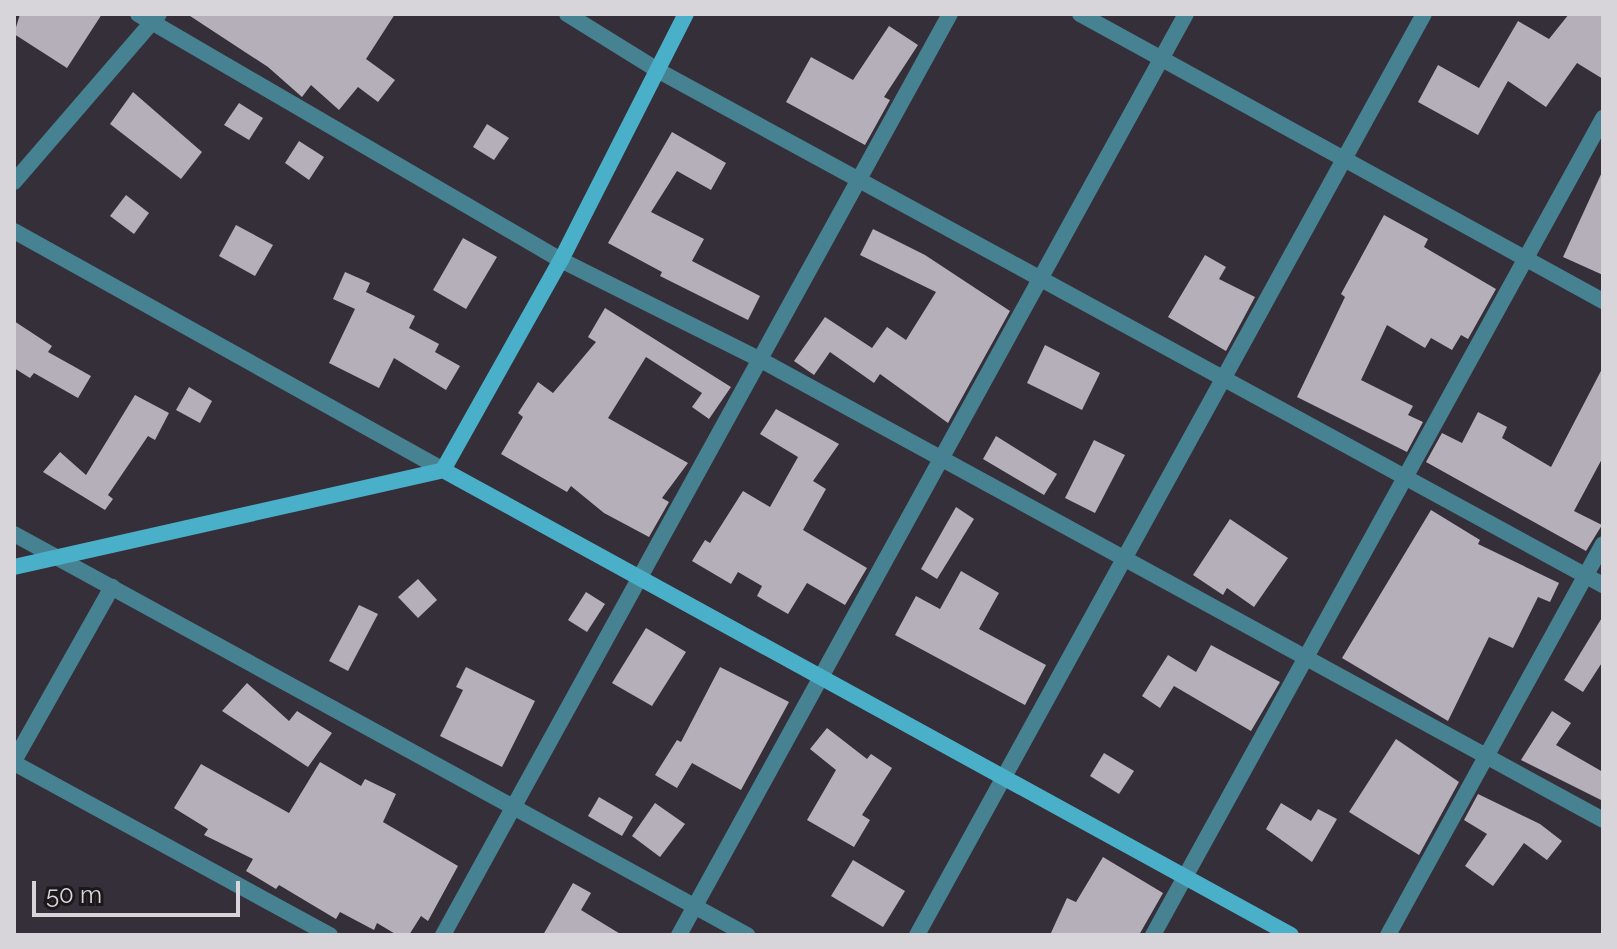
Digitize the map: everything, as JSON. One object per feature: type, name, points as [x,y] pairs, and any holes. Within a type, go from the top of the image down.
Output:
[{"type":"main road","points":[[443,470],[561,260],[686,14]]},
{"type":"main road","points":[[14,567],[443,470],[1291,935]]},
{"type":"street","points":[[138,14],[156,19],[561,260],[759,359],[1603,820]]},
{"type":"street","points":[[567,14],[659,71],[1603,585]]},
{"type":"street","points":[[443,935],[950,14]]},
{"type":"street","points":[[1080,14],[1603,301]]},
{"type":"street","points":[[679,935],[1186,14]]},
{"type":"street","points":[[917,935],[1424,14]]},
{"type":"street","points":[[14,182],[156,19]]},
{"type":"street","points":[[1153,935],[1603,118]]},
{"type":"street","points":[[14,231],[443,470]]},
{"type":"street","points":[[14,534],[747,935]]},
{"type":"street","points":[[1388,935],[1603,544]]},
{"type":"street","points":[[112,587],[14,762],[330,935]]},
{"type":"building","points":[[20,14],[102,14],[67,68],[14,34]]},
{"type":"building","points":[[187,14],[395,14],[366,59],[395,80],[378,102],[358,87],[339,110],[311,85],[302,97],[268,67]]},
{"type":"building","points":[[1569,14],[1603,14],[1603,79],[1577,63],[1546,107],[1508,81],[1478,135],[1418,102],[1438,65],[1479,88],[1518,21],[1549,39]]},
{"type":"building","points":[[889,26],[918,45],[884,97],[890,100],[865,145],[786,102],[811,57],[853,80]]},
{"type":"building","points":[[133,92],[202,152],[181,179],[110,124]]},
{"type":"building","points":[[239,103],[263,118],[249,140],[224,125]]},
{"type":"building","points":[[487,124],[509,138],[494,160],[473,147]]},
{"type":"building","points":[[672,132],[726,163],[711,190],[677,171],[651,212],[704,239],[692,261],[760,296],[748,320],[660,276],[662,272],[608,243]]},
{"type":"building","points":[[299,141],[324,157],[309,180],[285,163]]},
{"type":"building","points":[[1603,170],[1603,275],[1563,257]]},
{"type":"building","points":[[126,195],[149,213],[134,234],[110,216]]},
{"type":"building","points":[[1384,215],[1428,239],[1424,247],[1496,289],[1468,339],[1461,335],[1452,350],[1431,338],[1425,348],[1387,325],[1361,380],[1413,406],[1408,415],[1423,422],[1407,452],[1297,397],[1345,297],[1341,294]]},
{"type":"building","points":[[236,225],[273,245],[255,276],[219,256]]},
{"type":"building","points":[[873,229],[925,255],[1010,311],[948,423],[880,374],[874,383],[830,352],[814,375],[794,361],[825,317],[872,348],[887,327],[906,340],[936,292],[860,255]]},
{"type":"building","points":[[463,238],[497,257],[466,309],[433,290]]},
{"type":"building","points":[[1205,255],[1226,267],[1219,279],[1255,297],[1226,351],[1168,317]]},
{"type":"building","points":[[345,272],[370,283],[366,292],[415,316],[409,328],[439,344],[435,352],[460,366],[446,390],[394,358],[379,388],[329,363],[355,309],[333,299]]},
{"type":"building","points":[[605,308],[731,387],[709,419],[692,407],[702,393],[646,357],[608,418],[688,463],[662,498],[669,502],[649,537],[604,513],[571,486],[567,492],[501,454],[523,417],[518,413],[538,382],[553,393],[596,342],[588,337]]},
{"type":"building","points":[[14,321],[52,346],[48,352],[91,376],[78,398],[34,373],[30,378],[14,368]]},
{"type":"building","points":[[1045,345],[1100,373],[1082,410],[1027,383]]},
{"type":"building","points":[[1603,367],[1603,457],[1574,511],[1602,525],[1586,551],[1426,462],[1442,433],[1462,443],[1478,412],[1507,427],[1502,438],[1551,467]]},
{"type":"building","points":[[189,387],[212,401],[200,423],[176,410]]},
{"type":"building","points":[[135,395],[169,413],[155,440],[148,436],[108,495],[113,499],[105,510],[43,472],[60,452],[86,475]]},
{"type":"building","points":[[776,409],[839,444],[813,481],[826,489],[803,530],[867,568],[845,605],[807,583],[788,614],[757,596],[762,586],[738,572],[731,584],[692,561],[705,540],[710,543],[743,491],[770,507],[798,457],[760,434]]},
{"type":"building","points":[[996,436],[1057,474],[1044,495],[983,459]]},
{"type":"building","points":[[1094,440],[1125,455],[1095,513],[1065,498]]},
{"type":"building","points":[[956,507],[974,519],[937,579],[921,569]]},
{"type":"building","points":[[1431,510],[1480,540],[1478,544],[1559,583],[1550,602],[1538,597],[1513,648],[1489,637],[1448,721],[1342,658]]},
{"type":"building","points":[[1230,519],[1288,558],[1254,607],[1227,588],[1223,595],[1193,575]]},
{"type":"building","points":[[961,571],[999,593],[979,629],[1046,665],[1025,705],[895,635],[916,596],[940,609]]},
{"type":"building","points":[[418,579],[437,600],[418,618],[398,597]]},
{"type":"building","points":[[586,592],[605,604],[587,632],[568,620]]},
{"type":"building","points":[[359,605],[378,614],[348,671],[329,661]]},
{"type":"building","points":[[1603,616],[1603,661],[1583,692],[1564,680]]},
{"type":"building","points":[[646,628],[686,652],[652,706],[612,683]]},
{"type":"building","points":[[1211,645],[1280,682],[1251,731],[1174,686],[1160,708],[1142,696],[1168,655],[1196,672]]},
{"type":"building","points":[[466,667],[535,701],[502,767],[440,736],[463,690],[456,687]]},
{"type":"building","points":[[720,667],[789,702],[741,790],[692,763],[677,788],[655,775],[677,740],[681,742]]},
{"type":"building","points":[[247,683],[289,721],[297,711],[332,733],[308,767],[222,711]]},
{"type":"building","points":[[1552,711],[1571,723],[1556,745],[1603,772],[1603,801],[1521,760]]},
{"type":"building","points":[[827,728],[867,759],[871,754],[892,768],[862,815],[870,820],[854,847],[807,820],[836,770],[810,749]]},
{"type":"building","points":[[1396,739],[1459,782],[1419,855],[1349,812]]},
{"type":"building","points":[[1104,753],[1134,771],[1119,794],[1090,776]]},
{"type":"building","points":[[320,762],[361,786],[365,779],[396,794],[383,822],[458,866],[428,921],[421,916],[409,935],[397,935],[377,923],[374,930],[340,912],[336,919],[279,885],[276,889],[246,871],[253,859],[204,835],[208,829],[174,808],[201,764],[289,813]]},
{"type":"building","points":[[1478,794],[1540,824],[1562,841],[1547,860],[1524,843],[1493,886],[1465,866],[1487,834],[1464,820]]},
{"type":"building","points":[[599,797],[633,817],[622,836],[588,816]]},
{"type":"building","points":[[655,803],[685,824],[660,857],[632,836]]},
{"type":"building","points":[[1281,803],[1311,821],[1318,809],[1337,819],[1312,862],[1266,829]]},
{"type":"building","points":[[1103,857],[1163,893],[1139,935],[1050,935],[1067,898],[1076,902]]},
{"type":"building","points":[[853,860],[905,891],[883,927],[831,896]]},
{"type":"building","points":[[573,883],[591,893],[581,910],[622,935],[543,935]]}]
